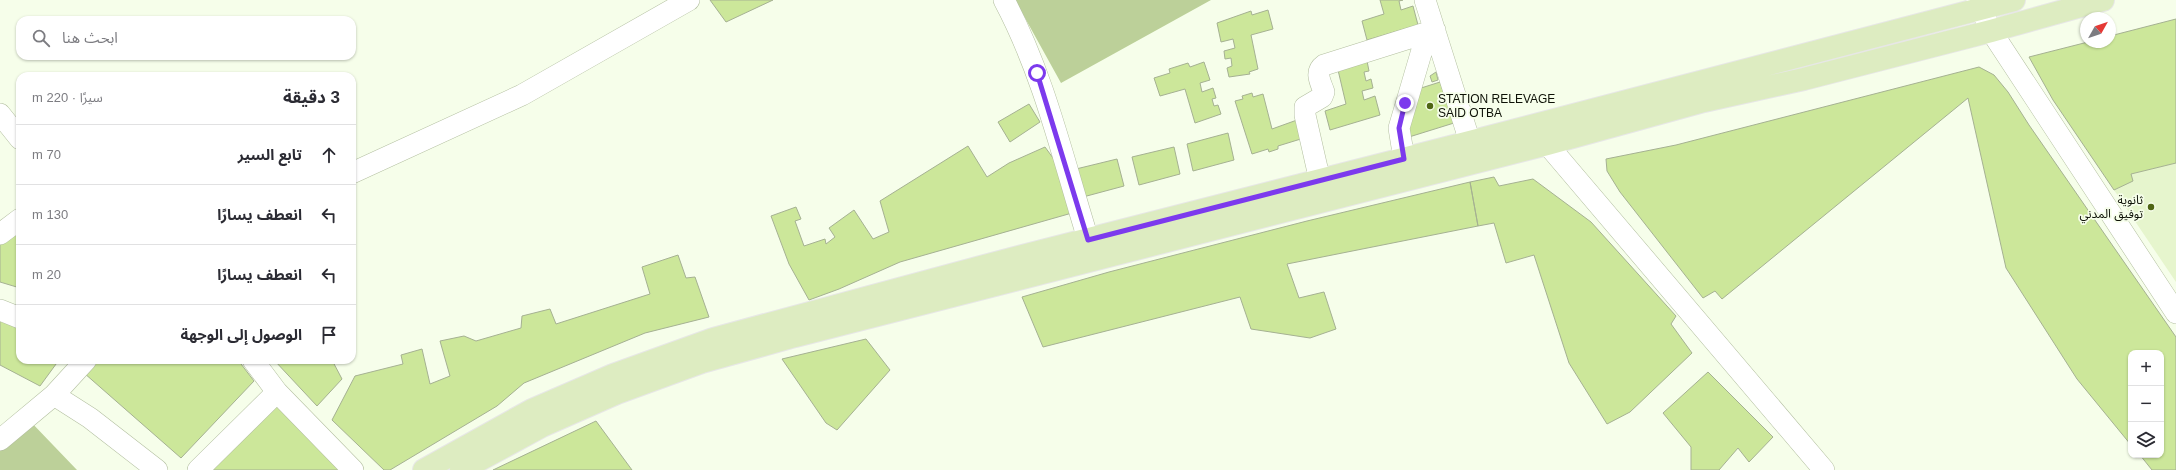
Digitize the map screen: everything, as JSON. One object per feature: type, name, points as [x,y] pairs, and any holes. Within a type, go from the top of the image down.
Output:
[{"type":"main road","points":[[424,470],[532,410],[612,375],[678,351],[804,314],[1470,142],[1979,4],[2014,0]]},
{"type":"main road","points":[[461,470],[542,426],[617,394],[702,362],[1028,275],[1548,144],[1704,101],[1804,79],[1991,31],[2103,0]]},
{"type":"street","points":[[356,171],[522,95],[689,0]]},
{"type":"street","points":[[1004,0],[1016,22],[1037,73],[1088,240]]},
{"type":"street","points":[[1425,0],[1431,31],[1470,142]]},
{"type":"street","points":[[1979,4],[1991,31],[2176,313]]},
{"type":"street","points":[[1404,159],[1399,128],[1431,31]]},
{"type":"street","points":[[1320,180],[1305,115],[1305,107],[1322,97],[1324,92],[1318,72],[1319,68],[1324,65],[1431,31]]},
{"type":"street","points":[[0,114],[16,134]]},
{"type":"street","points":[[1548,144],[1824,470]]},
{"type":"street","points":[[0,234],[16,222]]},
{"type":"street","points":[[0,310],[16,316]]},
{"type":"street","points":[[0,440],[54,394],[82,364]]},
{"type":"street","points":[[256,364],[277,392],[353,470]]},
{"type":"street","points":[[198,470],[277,392]]},
{"type":"street","points":[[54,394],[90,418],[157,470]]},
{"type":"shaded area","points":[[1015,0],[1211,0],[1061,83]]},
{"type":"shaded area","name":"ثانوية توفيق المدني","points":[[2176,163],[2176,282],[2114,190],[2133,181],[2131,174]]},
{"type":"shaded area","points":[[29,420],[77,470],[0,470],[0,442]]},
{"type":"building","points":[[710,0],[773,0],[726,22]]},
{"type":"building","points":[[1380,0],[1403,0],[1399,1],[1401,10],[1413,6],[1418,25],[1367,40],[1362,21],[1384,14]]},
{"type":"building","points":[[1268,10],[1273,29],[1251,35],[1258,69],[1249,72],[1250,74],[1229,77],[1227,68],[1232,66],[1231,58],[1225,59],[1224,51],[1235,48],[1233,39],[1221,42],[1217,23],[1251,11],[1252,15]]},
{"type":"building","points":[[2176,19],[2176,163],[2131,174],[2133,181],[2114,190],[2053,100],[2029,57],[2080,44],[2080,48],[2116,48],[2116,34]]},
{"type":"building","points":[[1367,61],[1369,71],[1364,72],[1366,81],[1371,79],[1373,88],[1362,91],[1364,100],[1375,96],[1380,115],[1330,130],[1325,111],[1346,104],[1338,70]]},
{"type":"building","points":[[1204,62],[1210,80],[1200,83],[1202,92],[1213,88],[1216,98],[1212,99],[1214,106],[1218,105],[1221,114],[1195,123],[1185,89],[1160,96],[1154,78],[1170,73],[1169,69],[1188,63],[1190,67]]},
{"type":"building","points":[[1979,67],[1994,75],[2008,92],[2029,125],[2176,337],[2176,470],[2152,470],[2142,458],[2164,458],[2164,350],[2128,350],[2128,441],[2077,379],[2006,268],[1968,98],[1722,299],[1715,291],[1703,298],[1620,192],[1607,171],[1606,159],[1676,145]]},
{"type":"building","points":[[1436,72],[1438,80],[1432,82],[1430,76]]},
{"type":"building","name":"STATION RELEVAGE SAID OTBA","points":[[1440,82],[1454,123],[1409,137],[1406,125],[1418,89]]},
{"type":"building","points":[[1252,93],[1253,97],[1263,94],[1272,129],[1297,120],[1304,138],[1278,146],[1278,149],[1269,152],[1268,149],[1252,154],[1235,101],[1243,99],[1242,96]]},
{"type":"building","points":[[1029,104],[1040,122],[1010,142],[998,122]]},
{"type":"building","points":[[1228,133],[1234,160],[1193,171],[1187,144]]},
{"type":"building","points":[[968,146],[987,177],[1009,163],[1045,147],[1061,169],[1072,213],[900,262],[839,289],[809,300],[789,264],[771,216],[796,207],[801,219],[795,221],[804,246],[825,239],[826,244],[835,237],[829,228],[854,210],[873,239],[889,232],[880,201]]},
{"type":"building","points":[[1174,147],[1180,174],[1139,185],[1132,157]]},
{"type":"building","points":[[1117,159],[1124,186],[1083,197],[1076,169]]},
{"type":"building","points":[[1494,177],[1499,186],[1533,179],[1591,222],[1676,316],[1671,324],[1692,353],[1630,412],[1607,424],[1569,363],[1534,255],[1506,263],[1494,223],[1478,226],[1470,182]]},
{"type":"building","points":[[1470,182],[1478,226],[1287,264],[1299,298],[1324,292],[1336,329],[1310,338],[1251,329],[1240,297],[1043,347],[1022,297],[1109,272],[1307,221]]},
{"type":"building","points":[[16,230],[16,287],[0,282],[0,242]]},
{"type":"building","points":[[678,255],[686,278],[695,277],[709,317],[645,333],[524,383],[497,406],[390,470],[384,470],[332,420],[355,376],[403,364],[401,355],[422,349],[430,384],[450,376],[440,341],[464,336],[476,341],[521,328],[522,316],[550,309],[556,324],[650,294],[642,267]]},
{"type":"building","points":[[0,313],[16,320],[16,364],[56,364],[40,386],[0,365]]},
{"type":"building","points":[[866,339],[890,370],[837,430],[826,423],[782,359]]},
{"type":"building","points":[[92,364],[241,364],[254,381],[181,458],[84,373]]},
{"type":"building","points":[[278,364],[334,364],[342,379],[317,406]]},
{"type":"building","points":[[1708,372],[1773,437],[1749,462],[1738,448],[1719,470],[1691,470],[1691,447],[1663,413]]},
{"type":"building","points":[[278,405],[345,470],[211,470]]},
{"type":"building","points":[[596,421],[632,470],[493,470]]},
{"type":"place","name":"STATION RELEVAGE SAID OTBA","points":[[1430,106]]},
{"type":"place","name":"ثانوية توفيق المدني","points":[[2151,207]]},
{"type":"route","points":[[1037,73],[1088,240],[1404,159],[1400,143],[1399,128],[1405,103]]}]
